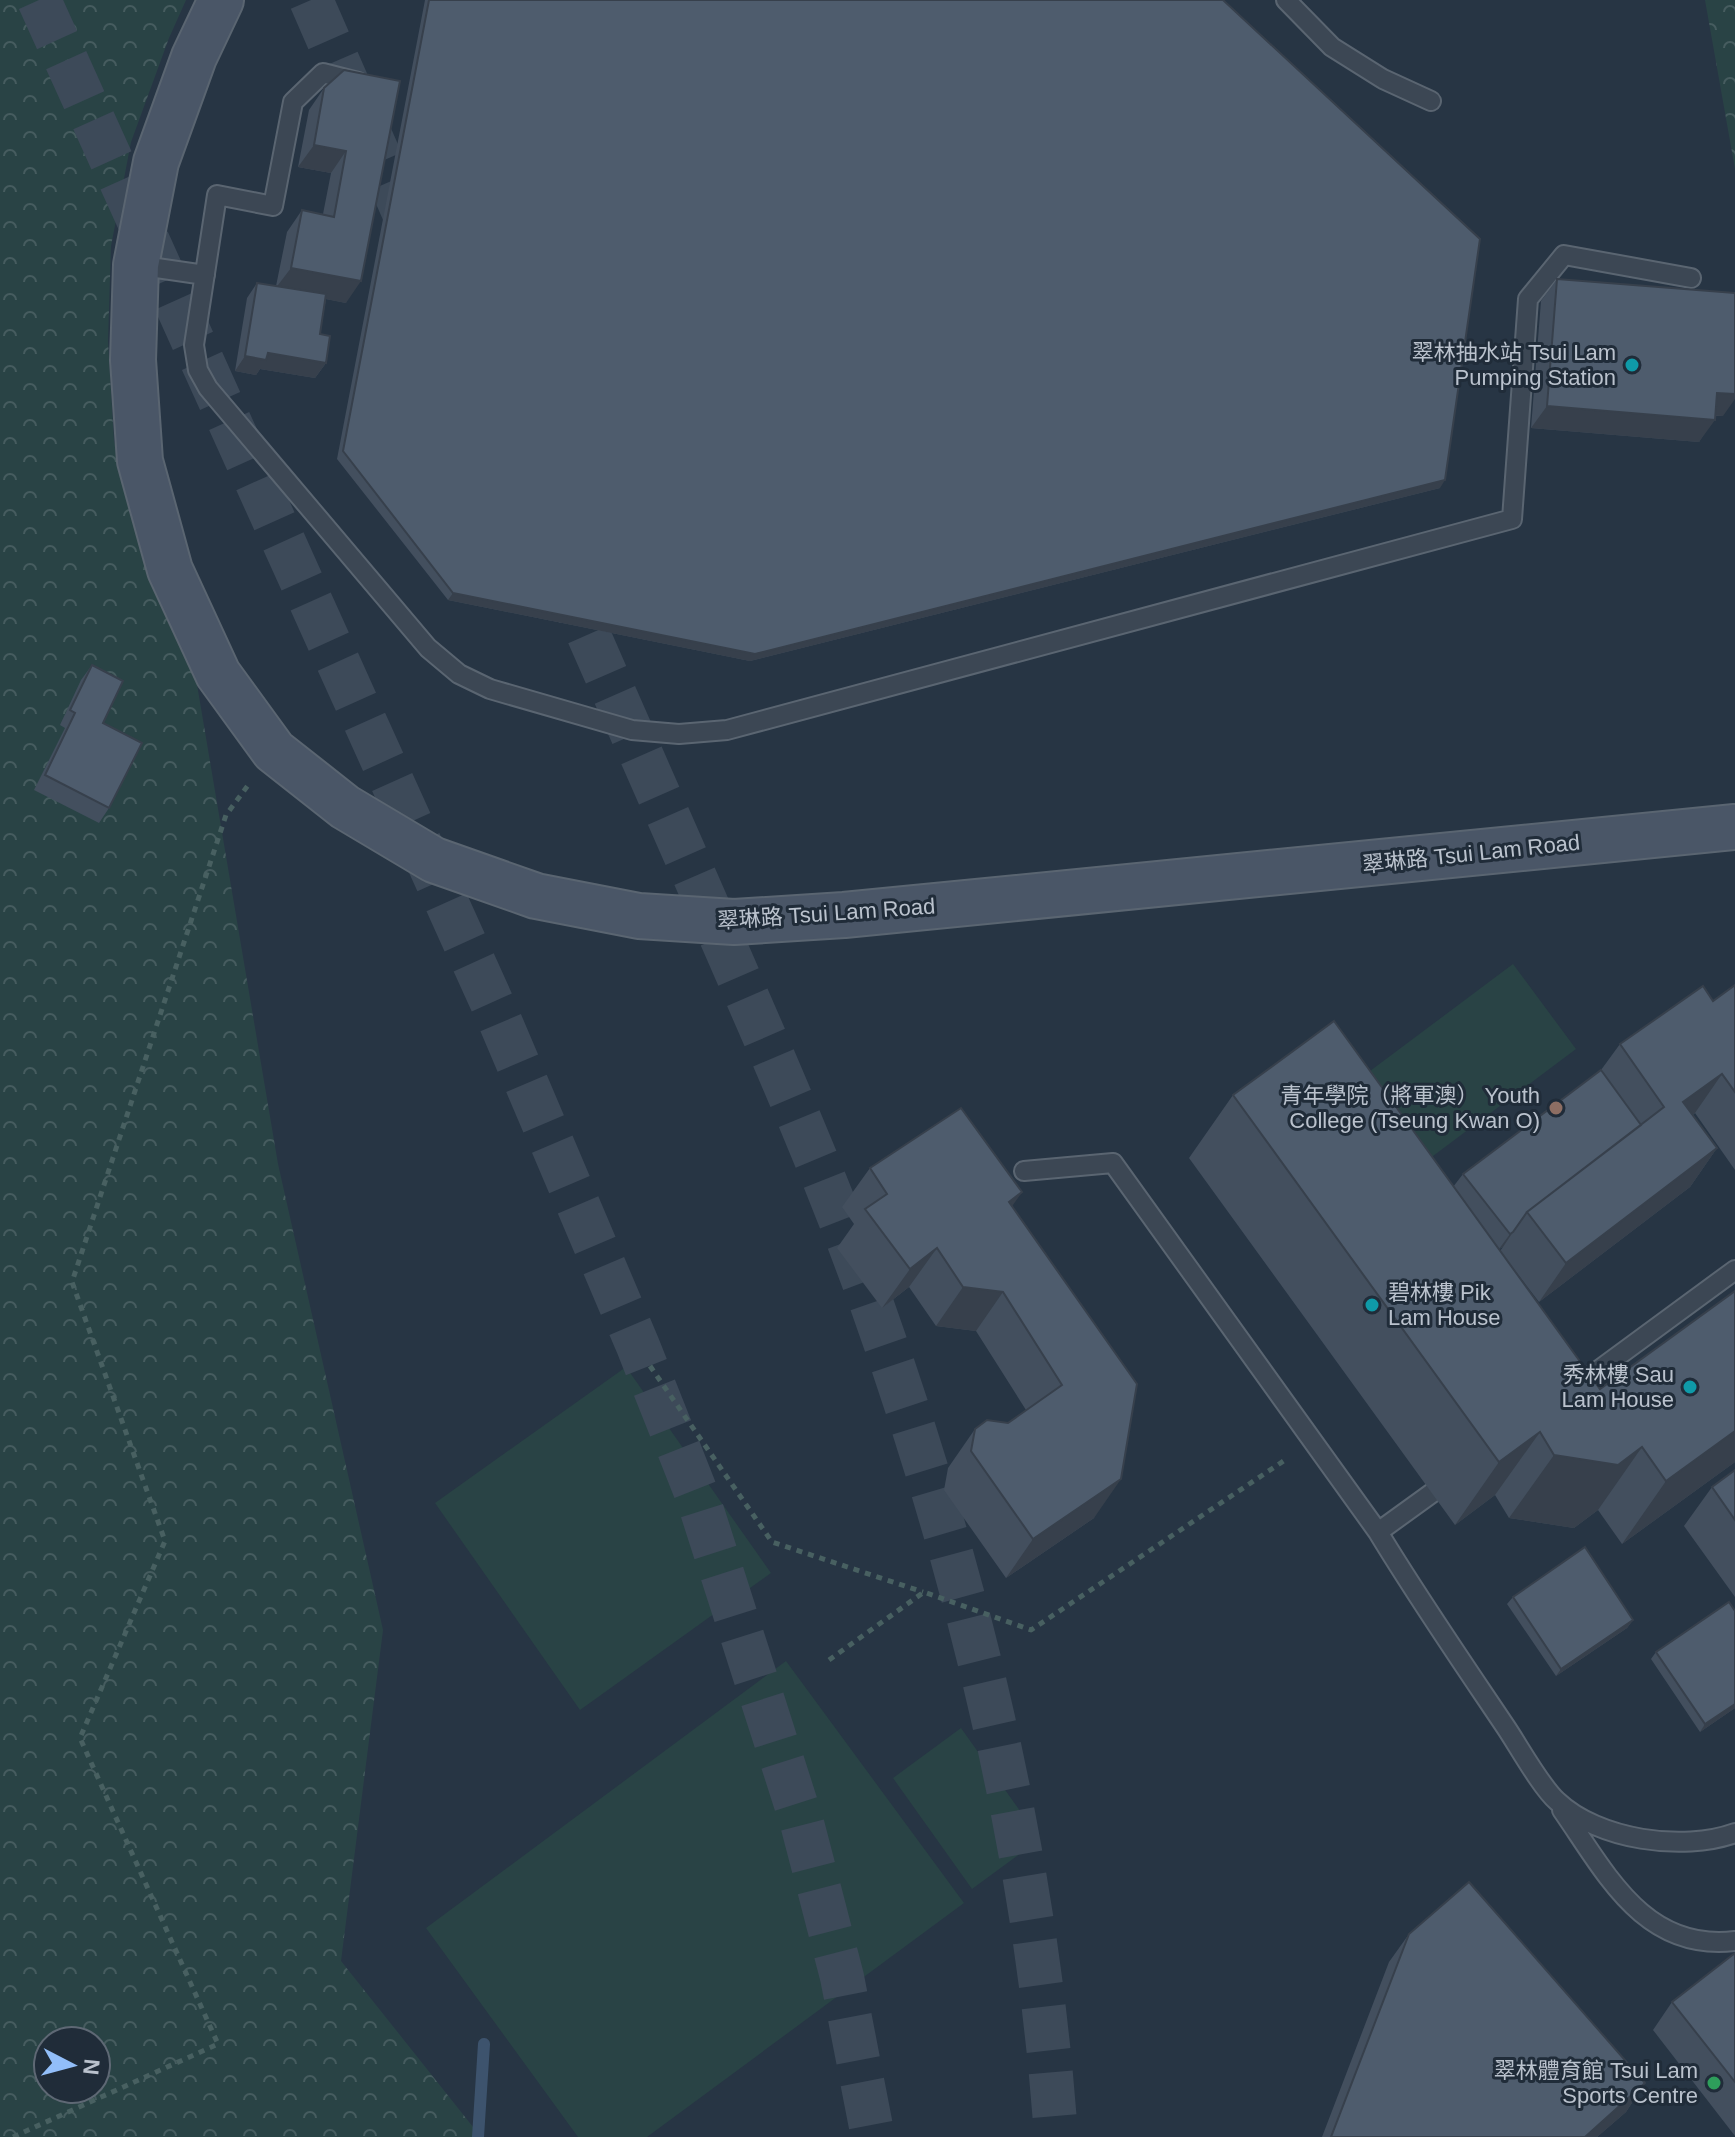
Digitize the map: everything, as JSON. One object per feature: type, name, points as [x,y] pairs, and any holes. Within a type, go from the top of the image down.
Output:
[{"type":"street","name":"翠琳路 Tsui Lam Road","points":[[221,0],[194,57],[156,162],[136,265],[133,360],[140,461],[170,570],[218,674],[274,751],[345,807],[434,860],[536,896],[639,916],[734,922],[844,915],[1735,827]]},
{"type":"lane","points":[[1286,0],[1332,47],[1383,79],[1431,101]]},
{"type":"lane","points":[[359,82],[323,73],[293,102],[273,206],[217,195],[194,345],[198,370],[208,388],[428,648],[459,674],[490,689],[632,730],[679,734],[727,730],[1512,519],[1528,299],[1564,255],[1691,278]]},
{"type":"lane","points":[[136,265],[205,275]]},
{"type":"lane","points":[[1024,1171],[1113,1163],[1378,1532],[1410,1586],[1624,1900],[1657,1925],[1694,1941],[1735,1941]]},
{"type":"lane","points":[[1553,1404],[1735,1270]]},
{"type":"lane","points":[[1378,1532],[1465,1468]]},
{"type":"lane","points":[[1556,1801],[1593,1825],[1628,1836],[1670,1843],[1715,1841],[1735,1833]]},
{"type":"path","points":[[13,2137],[218,2044],[80,1738],[165,1541],[72,1282],[226,815],[274,751]]},
{"type":"path","points":[[650,1366],[772,1542],[1031,1630],[1312,1441]]},
{"type":"path","points":[[829,1660],[924,1592]]},
{"type":"green space","points":[[0,0],[186,0],[131,142],[111,246],[108,341],[114,441],[145,551],[192,655],[278,1164],[383,1630],[341,1961],[481,2137],[0,2137]]},
{"type":"green space","points":[[1705,0],[1735,0],[1735,169]]},
{"type":"green space","points":[[1513,964],[1576,1049],[1425,1162],[1362,1077]]},
{"type":"green space","points":[[626,1367],[771,1573],[580,1710],[435,1503]]},
{"type":"green space","points":[[786,1661],[964,1903],[647,2137],[578,2137],[426,1928]]},
{"type":"green space","points":[[961,1728],[1040,1839],[972,1889],[893,1778]]},
{"type":"building","points":[[429,0],[1223,0],[1480,239],[1445,480],[755,654],[453,593],[343,451]]},
{"type":"building","points":[[344,70],[400,81],[361,281],[291,268],[302,210],[334,217],[346,151],[314,145],[324,88]]},
{"type":"building","name":"翠林抽水站 Tsui Lam Pumping Station","points":[[1557,279],[1735,293],[1735,394],[1717,393],[1715,420],[1547,406]]},
{"type":"building","points":[[257,283],[326,294],[320,334],[330,336],[326,363],[268,353],[266,360],[245,356]]},
{"type":"building","points":[[92,665],[123,681],[103,723],[142,743],[109,808],[45,775],[75,713],[70,710]]},
{"type":"building","points":[[1735,985],[1735,1092],[1722,1074],[1683,1102],[1717,1148],[1566,1263],[1527,1212],[1664,1107],[1620,1044],[1703,986],[1713,1001]]},
{"type":"building","points":[[1334,1021],[1600,1389],[1735,1291],[1735,1431],[1666,1481],[1642,1447],[1618,1465],[1554,1455],[1540,1432],[1499,1462],[1233,1095]]},
{"type":"building","points":[[1601,1070],[1641,1125],[1527,1212],[1510,1234],[1463,1174]]},
{"type":"building","points":[[961,1108],[1022,1192],[1009,1202],[1137,1384],[1121,1479],[1033,1539],[971,1451],[975,1429],[987,1420],[1008,1423],[1062,1385],[1003,1292],[963,1287],[937,1248],[910,1269],[865,1209],[887,1194],[870,1168]]},
{"type":"building","points":[[1735,1470],[1735,1520],[1712,1487]]},
{"type":"building","points":[[1585,1547],[1633,1620],[1561,1669],[1513,1597]]},
{"type":"building","points":[[1729,1602],[1735,1611],[1735,1704],[1705,1724],[1656,1652]]},
{"type":"building","points":[[1469,1882],[1645,2083],[1585,2137],[1331,2137],[1409,1934]]},
{"type":"building","points":[[1735,1953],[1735,2082],[1672,2002]]},
{"type":"waterway","points":[[478,2137],[484,2044]]},
{"type":"tunnel","points":[[39,0],[497,1014],[638,1346],[697,1495],[802,1823],[842,1977],[873,2137]]},
{"type":"tunnel","points":[[311,0],[414,236]]},
{"type":"tunnel","points":[[562,574],[810,1144],[868,1294],[918,1441],[973,1636],[1017,1836],[1034,1936],[1056,2137]]},
{"type":"place","name":"翠林抽水站 Tsui Lam Pumping Station","points":[[1632,365]]},
{"type":"place","name":"青年學院（將軍澳） Youth College (Tseung Kwan O)","points":[[1556,1108]]},
{"type":"place","name":"碧林樓 Pik Lam House","points":[[1372,1305]]},
{"type":"place","name":"秀林樓 Sau Lam House","points":[[1690,1387]]},
{"type":"place","name":"翠林體育館 Tsui Lam Sports Centre","points":[[1714,2083]]}]
